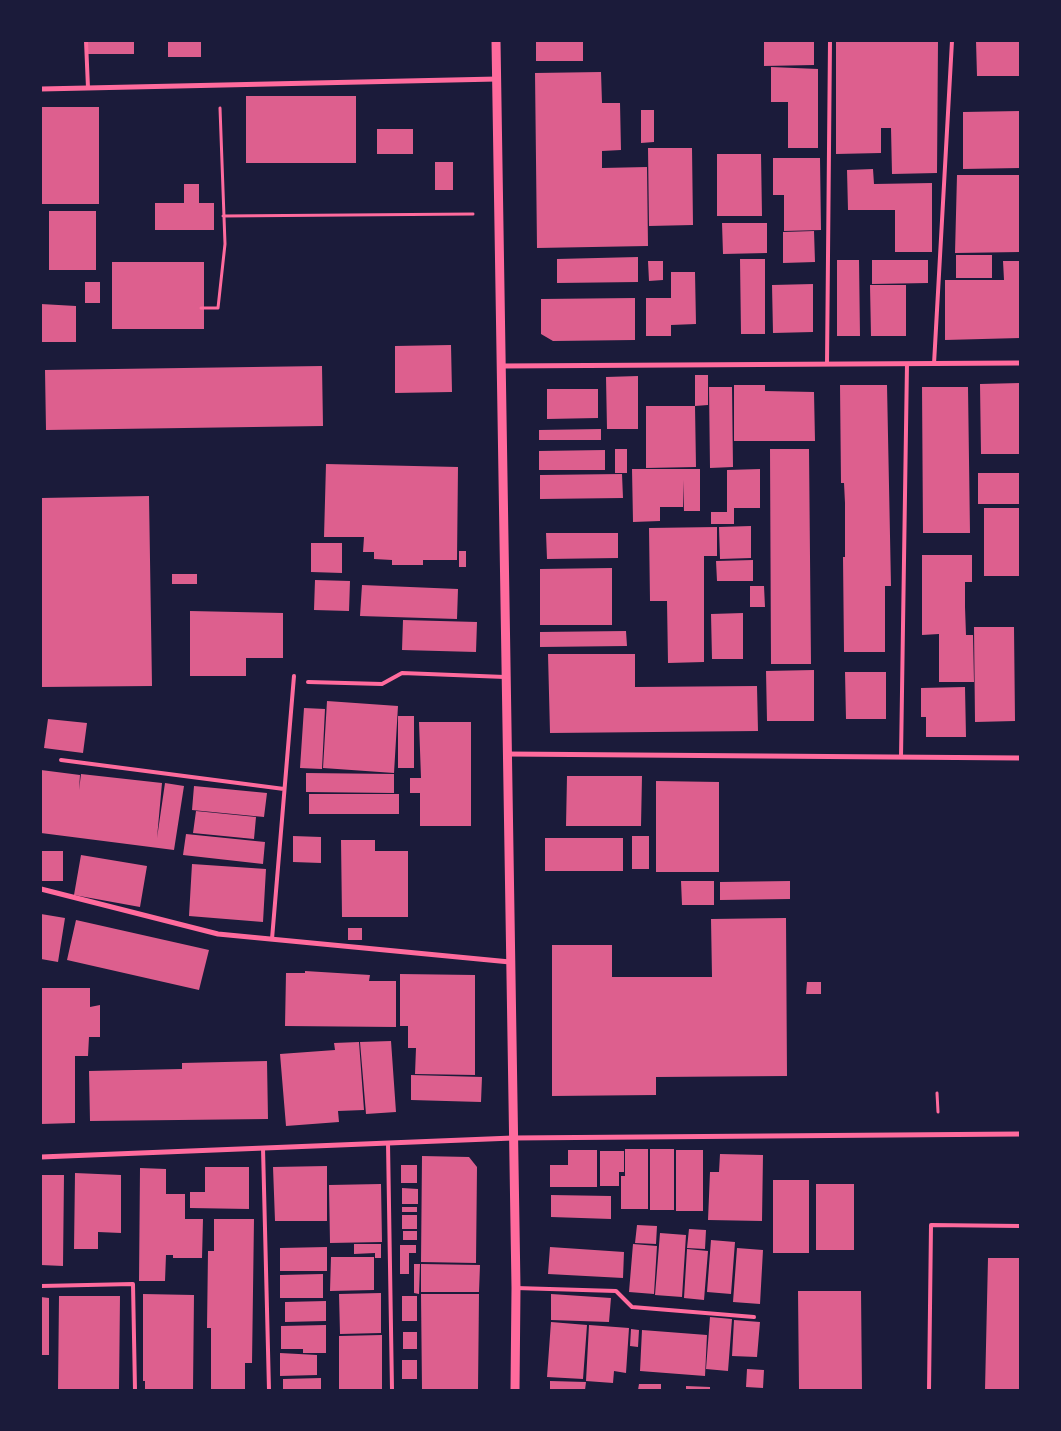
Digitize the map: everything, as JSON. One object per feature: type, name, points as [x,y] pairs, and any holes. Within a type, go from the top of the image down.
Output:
[{"type":"street","points":[[496,41],[516,1288],[515,1390]]},
{"type":"street","points":[[41,89],[497,78]]},
{"type":"street","points":[[501,366],[1020,363]]},
{"type":"street","points":[[506,754],[1020,758]]},
{"type":"street","points":[[41,889],[218,934],[510,962]]},
{"type":"street","points":[[41,1158],[513,1138],[1020,1134]]},
{"type":"lane","points":[[86,41],[88,88]]},
{"type":"lane","points":[[827,364],[830,41]]},
{"type":"lane","points":[[934,364],[952,41]]},
{"type":"lane","points":[[901,757],[907,364]]},
{"type":"lane","points":[[308,682],[382,684],[402,673],[506,677]]},
{"type":"lane","points":[[272,939],[294,676]]},
{"type":"lane","points":[[61,760],[284,789]]},
{"type":"lane","points":[[388,1143],[392,1390]]},
{"type":"lane","points":[[263,1148],[269,1390]]},
{"type":"lane","points":[[929,1390],[931,1225],[1020,1226]]},
{"type":"lane","points":[[41,1286],[133,1284],[135,1390]]},
{"type":"lane","points":[[516,1288],[616,1290],[632,1307],[754,1317]]},
{"type":"path","points":[[202,308],[218,308],[224,244],[219,85]]},
{"type":"path","points":[[224,216],[499,214]]},
{"type":"path","points":[[937,1093],[938,1119]]},
{"type":"building","points":[[87,41],[134,41],[134,54],[87,54]]},
{"type":"building","points":[[168,41],[201,41],[201,57],[168,57]]},
{"type":"building","points":[[536,41],[583,41],[583,61],[536,61]]},
{"type":"building","points":[[764,41],[814,41],[814,65],[764,66]]},
{"type":"building","points":[[836,41],[938,41],[937,173],[892,174],[891,128],[881,128],[881,153],[836,154]]},
{"type":"building","points":[[976,41],[1020,41],[1020,76],[977,76]]},
{"type":"building","points":[[771,67],[818,69],[818,148],[788,148],[788,102],[771,102]]},
{"type":"building","points":[[601,72],[602,103],[620,103],[621,150],[602,151],[602,168],[647,167],[648,246],[537,248],[535,73]]},
{"type":"building","points":[[246,96],[356,96],[356,163],[246,163]]},
{"type":"building","points":[[41,107],[99,107],[99,204],[41,204]]},
{"type":"building","points":[[641,110],[654,110],[654,142],[641,143]]},
{"type":"building","points":[[1020,111],[1020,168],[963,169],[963,112]]},
{"type":"building","points":[[377,129],[413,129],[413,154],[377,154]]},
{"type":"building","points":[[648,148],[692,148],[693,225],[649,226]]},
{"type":"building","points":[[717,154],[761,154],[762,216],[717,216]]},
{"type":"building","points":[[773,158],[820,158],[821,230],[784,231],[784,195],[773,195]]},
{"type":"building","points":[[435,162],[453,162],[453,190],[435,190]]},
{"type":"building","points":[[873,169],[874,184],[932,183],[932,252],[895,252],[895,210],[848,210],[847,170]]},
{"type":"building","points":[[957,175],[1020,175],[1020,252],[955,253]]},
{"type":"building","points":[[184,184],[199,184],[199,203],[214,203],[214,230],[155,230],[155,203],[184,203]]},
{"type":"building","points":[[49,211],[96,211],[96,270],[49,270]]},
{"type":"building","points":[[722,223],[767,223],[767,253],[723,254]]},
{"type":"building","points":[[814,231],[815,262],[783,263],[783,232]]},
{"type":"building","points":[[956,255],[992,255],[992,278],[956,278]]},
{"type":"building","points":[[638,257],[638,282],[557,283],[557,259]]},
{"type":"building","points":[[740,259],[765,259],[765,334],[741,334]]},
{"type":"building","points":[[837,260],[859,260],[860,336],[837,336]]},
{"type":"building","points":[[872,260],[928,260],[928,283],[872,284]]},
{"type":"building","points":[[648,261],[663,261],[663,280],[649,281]]},
{"type":"building","points":[[1003,261],[1020,261],[1020,338],[945,340],[945,280],[1004,280]]},
{"type":"building","points":[[112,262],[204,262],[204,329],[112,329]]},
{"type":"building","points":[[671,272],[695,272],[696,324],[671,325],[671,336],[646,336],[646,298],[671,298]]},
{"type":"building","points":[[85,282],[100,282],[100,303],[85,303]]},
{"type":"building","points":[[813,284],[813,332],[773,333],[772,285]]},
{"type":"building","points":[[870,285],[906,285],[906,336],[871,336]]},
{"type":"building","points":[[635,298],[635,340],[553,341],[541,334],[541,299]]},
{"type":"building","points":[[41,304],[76,306],[76,342],[41,342]]},
{"type":"building","points":[[451,345],[452,392],[395,393],[395,346]]},
{"type":"building","points":[[322,366],[323,426],[46,430],[45,370]]},
{"type":"building","points":[[695,375],[708,375],[708,405],[695,406]]},
{"type":"building","points":[[638,376],[638,429],[607,429],[606,377]]},
{"type":"building","points":[[1020,383],[1020,454],[981,454],[980,384]]},
{"type":"building","points":[[734,385],[765,385],[765,391],[814,392],[815,441],[734,441]]},
{"type":"building","points":[[840,385],[887,385],[891,586],[885,586],[885,652],[844,652],[843,557],[845,557],[845,503],[844,483],[841,483]]},
{"type":"building","points":[[709,387],[732,387],[733,467],[710,468]]},
{"type":"building","points":[[922,387],[968,387],[970,533],[923,533]]},
{"type":"building","points":[[547,389],[598,389],[598,418],[547,419]]},
{"type":"building","points":[[646,406],[695,406],[696,467],[646,468]]},
{"type":"building","points":[[601,429],[601,440],[539,440],[539,430]]},
{"type":"building","points":[[615,449],[627,449],[627,473],[615,473]]},
{"type":"building","points":[[770,449],[809,449],[811,664],[771,664]]},
{"type":"building","points":[[605,450],[605,470],[539,470],[539,451]]},
{"type":"building","points":[[326,464],[458,467],[457,560],[423,560],[423,565],[392,565],[392,560],[374,559],[374,552],[363,552],[364,537],[324,537]]},
{"type":"building","points":[[632,469],[700,469],[700,511],[684,511],[683,480],[683,507],[660,507],[660,521],[633,522]]},
{"type":"building","points":[[760,469],[760,508],[734,508],[734,524],[711,524],[711,512],[727,512],[727,470]]},
{"type":"building","points":[[978,473],[1020,473],[1020,504],[978,504]]},
{"type":"building","points":[[622,474],[623,498],[540,499],[540,475]]},
{"type":"building","points":[[149,496],[152,686],[41,687],[41,498]]},
{"type":"building","points":[[984,508],[1020,508],[1020,576],[984,576]]},
{"type":"building","points":[[751,526],[751,558],[720,559],[719,527]]},
{"type":"building","points":[[717,527],[717,556],[704,556],[704,662],[668,663],[667,601],[650,601],[649,528]]},
{"type":"building","points":[[546,533],[618,533],[618,558],[547,559]]},
{"type":"building","points":[[311,543],[342,543],[342,573],[311,572]]},
{"type":"building","points":[[459,551],[466,551],[466,567],[459,567]]},
{"type":"building","points":[[922,555],[972,555],[972,582],[965,582],[965,607],[966,635],[973,635],[974,682],[939,682],[939,634],[922,635]]},
{"type":"building","points":[[753,560],[753,581],[717,581],[716,561]]},
{"type":"building","points":[[612,568],[612,625],[540,625],[540,569]]},
{"type":"building","points":[[172,574],[197,574],[197,584],[172,584]]},
{"type":"building","points":[[315,580],[350,581],[349,611],[314,610]]},
{"type":"building","points":[[362,585],[458,589],[457,619],[360,616]]},
{"type":"building","points":[[750,586],[764,586],[765,607],[750,607]]},
{"type":"building","points":[[190,611],[283,613],[283,658],[246,658],[246,676],[190,676]]},
{"type":"building","points":[[743,613],[743,659],[712,659],[711,614]]},
{"type":"building","points":[[403,620],[477,622],[476,652],[402,650]]},
{"type":"building","points":[[974,627],[1014,627],[1015,721],[975,722]]},
{"type":"building","points":[[626,631],[627,646],[540,647],[540,632]]},
{"type":"building","points":[[548,654],[635,654],[635,687],[757,686],[758,731],[550,733]]},
{"type":"building","points":[[814,670],[814,721],[767,721],[766,671]]},
{"type":"building","points":[[845,672],[886,672],[886,719],[846,719]]},
{"type":"building","points":[[965,687],[966,737],[926,737],[926,717],[921,717],[921,688]]},
{"type":"building","points":[[327,701],[398,706],[394,773],[323,768]]},
{"type":"building","points":[[304,708],[325,709],[322,769],[300,768]]},
{"type":"building","points":[[398,716],[414,716],[414,768],[398,768]]},
{"type":"building","points":[[48,719],[87,723],[83,753],[44,748]]},
{"type":"building","points":[[419,722],[471,722],[471,826],[420,826],[420,793],[410,793],[410,778],[421,778]]},
{"type":"building","points":[[41,770],[80,775],[79,790],[81,774],[162,783],[157,838],[165,783],[184,786],[174,850],[41,833]]},
{"type":"building","points":[[306,773],[394,774],[394,793],[306,792]]},
{"type":"building","points":[[567,776],[642,776],[641,826],[566,826]]},
{"type":"building","points":[[656,781],[719,782],[719,872],[656,872]]},
{"type":"building","points":[[194,786],[267,793],[264,817],[192,810]]},
{"type":"building","points":[[309,794],[399,794],[399,814],[309,814]]},
{"type":"building","points":[[196,811],[256,817],[254,839],[193,833]]},
{"type":"building","points":[[186,834],[265,842],[263,864],[183,855]]},
{"type":"building","points":[[293,836],[321,837],[321,863],[293,862]]},
{"type":"building","points":[[632,836],[649,836],[649,869],[632,869]]},
{"type":"building","points":[[545,838],[623,838],[623,871],[545,871]]},
{"type":"building","points":[[341,840],[375,840],[375,851],[408,851],[408,917],[342,917]]},
{"type":"building","points":[[41,851],[63,851],[63,881],[41,881]]},
{"type":"building","points":[[81,855],[147,866],[140,907],[74,895]]},
{"type":"building","points":[[192,864],[266,869],[263,922],[189,916]]},
{"type":"building","points":[[681,881],[714,881],[714,905],[682,905]]},
{"type":"building","points":[[790,881],[790,899],[720,900],[720,882]]},
{"type":"building","points":[[41,914],[65,918],[58,962],[41,959]]},
{"type":"building","points":[[786,918],[787,1076],[656,1077],[656,1095],[552,1096],[552,945],[612,945],[612,977],[712,977],[711,919]]},
{"type":"building","points":[[76,920],[209,950],[199,990],[67,960]]},
{"type":"building","points":[[348,928],[362,928],[362,940],[348,940]]},
{"type":"building","points":[[305,971],[370,975],[369,981],[396,981],[396,1027],[285,1026],[286,973],[305,973]]},
{"type":"building","points":[[400,974],[475,975],[475,1075],[415,1074],[416,1048],[408,1048],[408,1026],[400,1026]]},
{"type":"building","points":[[807,982],[821,982],[821,994],[806,994]]},
{"type":"building","points":[[41,988],[90,988],[90,1007],[100,1005],[100,1037],[89,1037],[88,1056],[75,1056],[75,1123],[41,1124]]},
{"type":"building","points":[[391,1041],[396,1112],[366,1114],[360,1042]]},
{"type":"building","points":[[359,1042],[364,1110],[338,1111],[339,1122],[286,1126],[280,1054],[335,1050],[334,1043]]},
{"type":"building","points":[[267,1061],[268,1119],[90,1121],[89,1071],[182,1069],[182,1063]]},
{"type":"building","points":[[411,1075],[482,1077],[481,1102],[411,1100]]},
{"type":"building","points":[[625,1149],[648,1149],[648,1209],[621,1209],[621,1176],[625,1176]]},
{"type":"building","points":[[650,1149],[674,1149],[674,1210],[650,1210]]},
{"type":"building","points":[[568,1150],[597,1150],[597,1187],[550,1187],[550,1165],[568,1165]]},
{"type":"building","points":[[676,1150],[703,1150],[703,1211],[676,1211]]},
{"type":"building","points":[[600,1151],[624,1151],[624,1172],[619,1172],[619,1186],[600,1186]]},
{"type":"building","points":[[720,1154],[763,1155],[762,1221],[708,1220],[710,1172],[719,1172]]},
{"type":"building","points":[[422,1156],[469,1157],[477,1167],[476,1263],[421,1262]]},
{"type":"building","points":[[401,1165],[417,1165],[417,1183],[401,1183]]},
{"type":"building","points":[[327,1166],[327,1221],[275,1221],[273,1167]]},
{"type":"building","points":[[205,1167],[249,1167],[249,1209],[190,1208],[190,1192],[205,1192]]},
{"type":"building","points":[[140,1168],[166,1169],[166,1194],[185,1194],[185,1219],[203,1219],[202,1258],[173,1258],[173,1255],[166,1255],[165,1281],[139,1281]]},
{"type":"building","points":[[75,1173],[121,1175],[121,1233],[98,1232],[98,1249],[74,1249]]},
{"type":"building","points":[[41,1175],[64,1175],[63,1266],[41,1265]]},
{"type":"building","points":[[773,1180],[809,1180],[809,1253],[773,1253]]},
{"type":"building","points":[[381,1184],[382,1242],[330,1243],[329,1185]]},
{"type":"building","points":[[816,1184],[854,1184],[854,1250],[816,1250]]},
{"type":"building","points":[[402,1188],[418,1189],[418,1204],[402,1204]]},
{"type":"building","points":[[551,1195],[611,1196],[611,1219],[551,1217]]},
{"type":"building","points":[[402,1207],[417,1207],[417,1212],[402,1212]]},
{"type":"building","points":[[402,1215],[417,1215],[417,1229],[402,1229]]},
{"type":"building","points":[[214,1219],[254,1219],[252,1363],[245,1363],[245,1390],[211,1390],[211,1328],[207,1328],[208,1251],[214,1251]]},
{"type":"building","points":[[637,1225],[657,1226],[656,1244],[635,1243]]},
{"type":"building","points":[[689,1229],[706,1230],[705,1249],[687,1248]]},
{"type":"building","points":[[403,1231],[417,1231],[417,1240],[403,1240]]},
{"type":"building","points":[[660,1233],[686,1235],[682,1297],[655,1295]]},
{"type":"building","points":[[711,1240],[735,1242],[731,1294],[707,1292]]},
{"type":"building","points":[[354,1244],[381,1244],[381,1258],[375,1258],[375,1253],[354,1254]]},
{"type":"building","points":[[633,1244],[657,1246],[654,1294],[629,1292]]},
{"type":"building","points":[[400,1245],[416,1245],[416,1253],[409,1253],[409,1274],[400,1274]]},
{"type":"building","points":[[327,1247],[327,1271],[280,1271],[280,1248]]},
{"type":"building","points":[[550,1247],[624,1252],[623,1278],[548,1274]]},
{"type":"building","points":[[737,1248],[763,1250],[760,1304],[733,1302]]},
{"type":"building","points":[[687,1249],[708,1251],[704,1300],[684,1298]]},
{"type":"building","points":[[331,1257],[374,1257],[374,1290],[330,1291]]},
{"type":"building","points":[[988,1258],[1020,1258],[1020,1390],[985,1390]]},
{"type":"building","points":[[414,1264],[420,1264],[419,1294],[414,1293]]},
{"type":"building","points":[[421,1264],[480,1265],[479,1292],[421,1292]]},
{"type":"building","points":[[323,1274],[323,1298],[280,1298],[280,1275]]},
{"type":"building","points":[[798,1291],[861,1291],[862,1390],[799,1390]]},
{"type":"building","points":[[381,1293],[381,1333],[340,1334],[339,1294]]},
{"type":"building","points":[[143,1294],[194,1295],[193,1390],[145,1390],[145,1381],[143,1381]]},
{"type":"building","points":[[421,1294],[479,1294],[478,1390],[422,1390]]},
{"type":"building","points":[[551,1294],[611,1298],[609,1322],[551,1320]]},
{"type":"building","points":[[59,1296],[120,1296],[119,1390],[58,1390]]},
{"type":"building","points":[[402,1296],[417,1296],[417,1321],[402,1321]]},
{"type":"building","points":[[41,1297],[49,1298],[49,1355],[41,1355]]},
{"type":"building","points":[[326,1301],[326,1321],[285,1322],[285,1302]]},
{"type":"building","points":[[710,1317],[732,1319],[728,1371],[706,1369]]},
{"type":"building","points":[[734,1320],[760,1322],[757,1357],[732,1356]]},
{"type":"building","points":[[551,1322],[587,1325],[583,1379],[547,1377]]},
{"type":"building","points":[[326,1325],[326,1353],[303,1353],[303,1349],[281,1349],[281,1326]]},
{"type":"building","points":[[589,1325],[629,1328],[626,1373],[614,1371],[613,1383],[586,1381]]},
{"type":"building","points":[[631,1329],[639,1330],[638,1347],[630,1346]]},
{"type":"building","points":[[642,1330],[707,1335],[705,1376],[640,1371]]},
{"type":"building","points":[[403,1332],[417,1332],[417,1349],[403,1349]]},
{"type":"building","points":[[382,1335],[382,1390],[339,1390],[339,1336]]},
{"type":"building","points":[[280,1353],[317,1355],[317,1375],[280,1376]]},
{"type":"building","points":[[402,1360],[417,1360],[417,1379],[402,1379]]},
{"type":"building","points":[[747,1369],[764,1370],[763,1388],[746,1387]]},
{"type":"building","points":[[321,1378],[321,1390],[283,1390],[283,1379]]},
{"type":"building","points":[[550,1381],[586,1382],[585,1390],[550,1390]]},
{"type":"building","points":[[639,1384],[661,1384],[661,1390],[638,1390]]},
{"type":"building","points":[[686,1386],[710,1387],[710,1390],[686,1390]]}]
